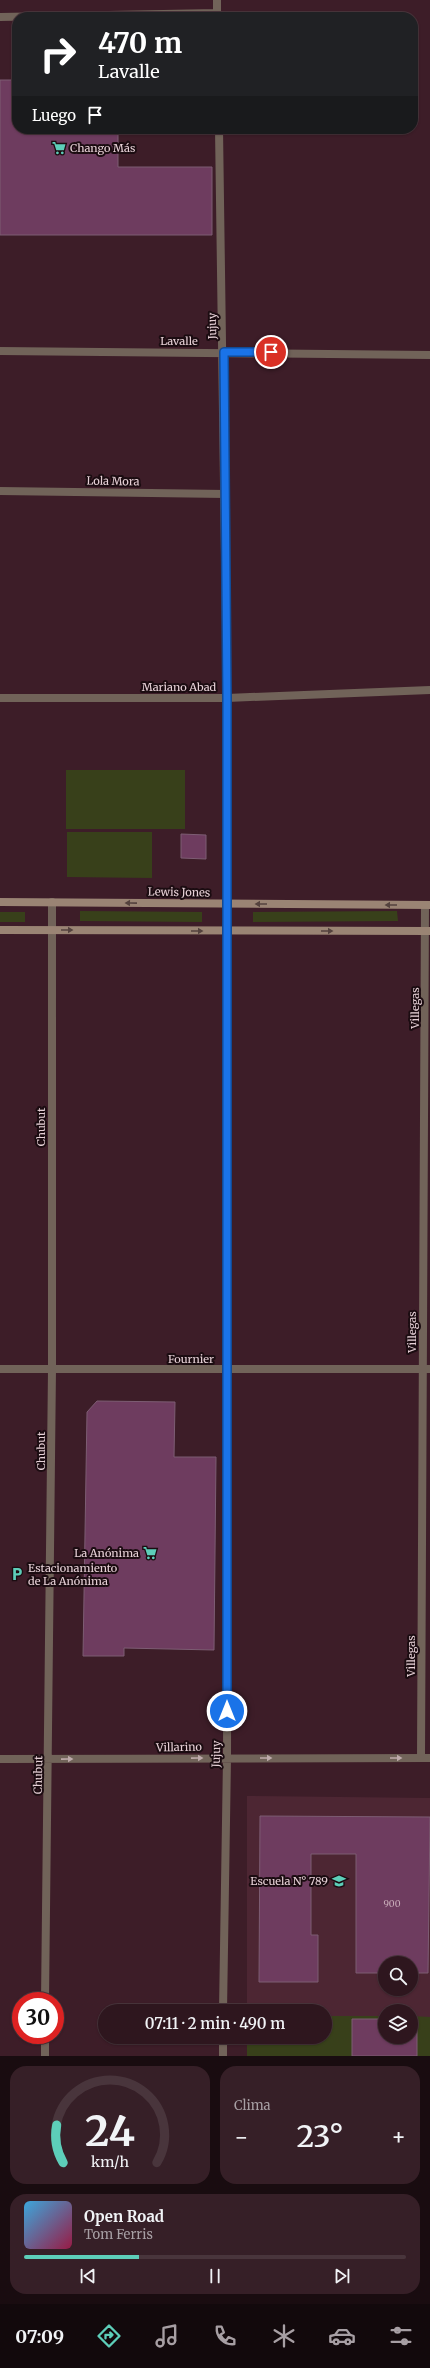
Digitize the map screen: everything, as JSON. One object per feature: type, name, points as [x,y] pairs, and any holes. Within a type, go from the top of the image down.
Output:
[{"type":"main road","name":"Lewis Jones","points":[[0,902],[428,905]]},
{"type":"main road","points":[[0,930],[227,932],[428,931]]},
{"type":"street","points":[[216,0],[217,12]]},
{"type":"street","points":[[0,17],[12,17]]},
{"type":"street","name":"Jujuy","points":[[219,134],[226,494],[227,698],[227,1758],[223,2004]]},
{"type":"street","name":"Lavalle","points":[[0,351],[430,355]]},
{"type":"street","name":"Lola Mora","points":[[0,491],[226,494]]},
{"type":"street","name":"Mariano Abad","points":[[0,698],[227,698],[430,690]]},
{"type":"street","name":"Chubut","points":[[45,1992],[49,1759],[52,1369],[52,902]]},
{"type":"street","name":"Villegas","points":[[421,1758],[426,1369],[428,905]]},
{"type":"street","name":"Fournier","points":[[0,1369],[426,1369]]},
{"type":"street","name":"Villarino","points":[[0,1759],[430,1758]]},
{"type":"street","points":[[45,2044],[45,2056]]},
{"type":"street","points":[[223,2044],[223,2056]]},
{"type":"shaded area","name":"Escuela N° 789","points":[[247,1796],[430,1798],[430,2017],[418,2017],[418,2004],[378,2004],[378,2016],[332,2016],[332,2004],[247,2004]]},
{"type":"green space","points":[[66,770],[185,770],[185,829],[66,829]]},
{"type":"green space","points":[[67,832],[152,832],[152,878],[67,877]]},
{"type":"green space","points":[[80,911],[202,912],[202,922],[80,921]]},
{"type":"green space","points":[[397,911],[398,921],[253,922],[253,912]]},
{"type":"green space","points":[[0,912],[25,912],[25,922],[0,922]]},
{"type":"green space","points":[[332,2016],[378,2016],[378,2044],[418,2044],[418,2016],[430,2017],[430,2056],[247,2056],[247,2044],[332,2044]]},
{"type":"building","name":"Chango Más","points":[[0,80],[12,80],[12,134],[118,134],[118,167],[212,167],[212,235],[0,235]]},
{"type":"building","points":[[181,834],[206,835],[206,859],[181,858]]},
{"type":"building","name":"La Anónima","points":[[97,1401],[175,1402],[174,1457],[216,1457],[214,1650],[124,1648],[124,1656],[83,1656],[87,1412]]},
{"type":"building","name":"Escuela N° 789","points":[[260,1816],[430,1817],[428,1973],[418,1973],[418,1956],[378,1956],[378,1973],[356,1973],[356,1854],[311,1854],[311,1935],[318,1935],[318,1982],[259,1982]]},
{"type":"building","points":[[352,2019],[378,2019],[378,2044],[417,2044],[417,2056],[352,2056]]},
{"type":"place","name":"Chango Más","points":[[59,148]]},
{"type":"place","name":"La Anónima","points":[[150,1553]]},
{"type":"place","name":"Estacionamiento de La Anónima","points":[[17,1574]]},
{"type":"place","name":"Escuela N° 789","points":[[339,1881]]},
{"type":"route","points":[[227,1711],[227,698],[224,352],[271,352]]}]
